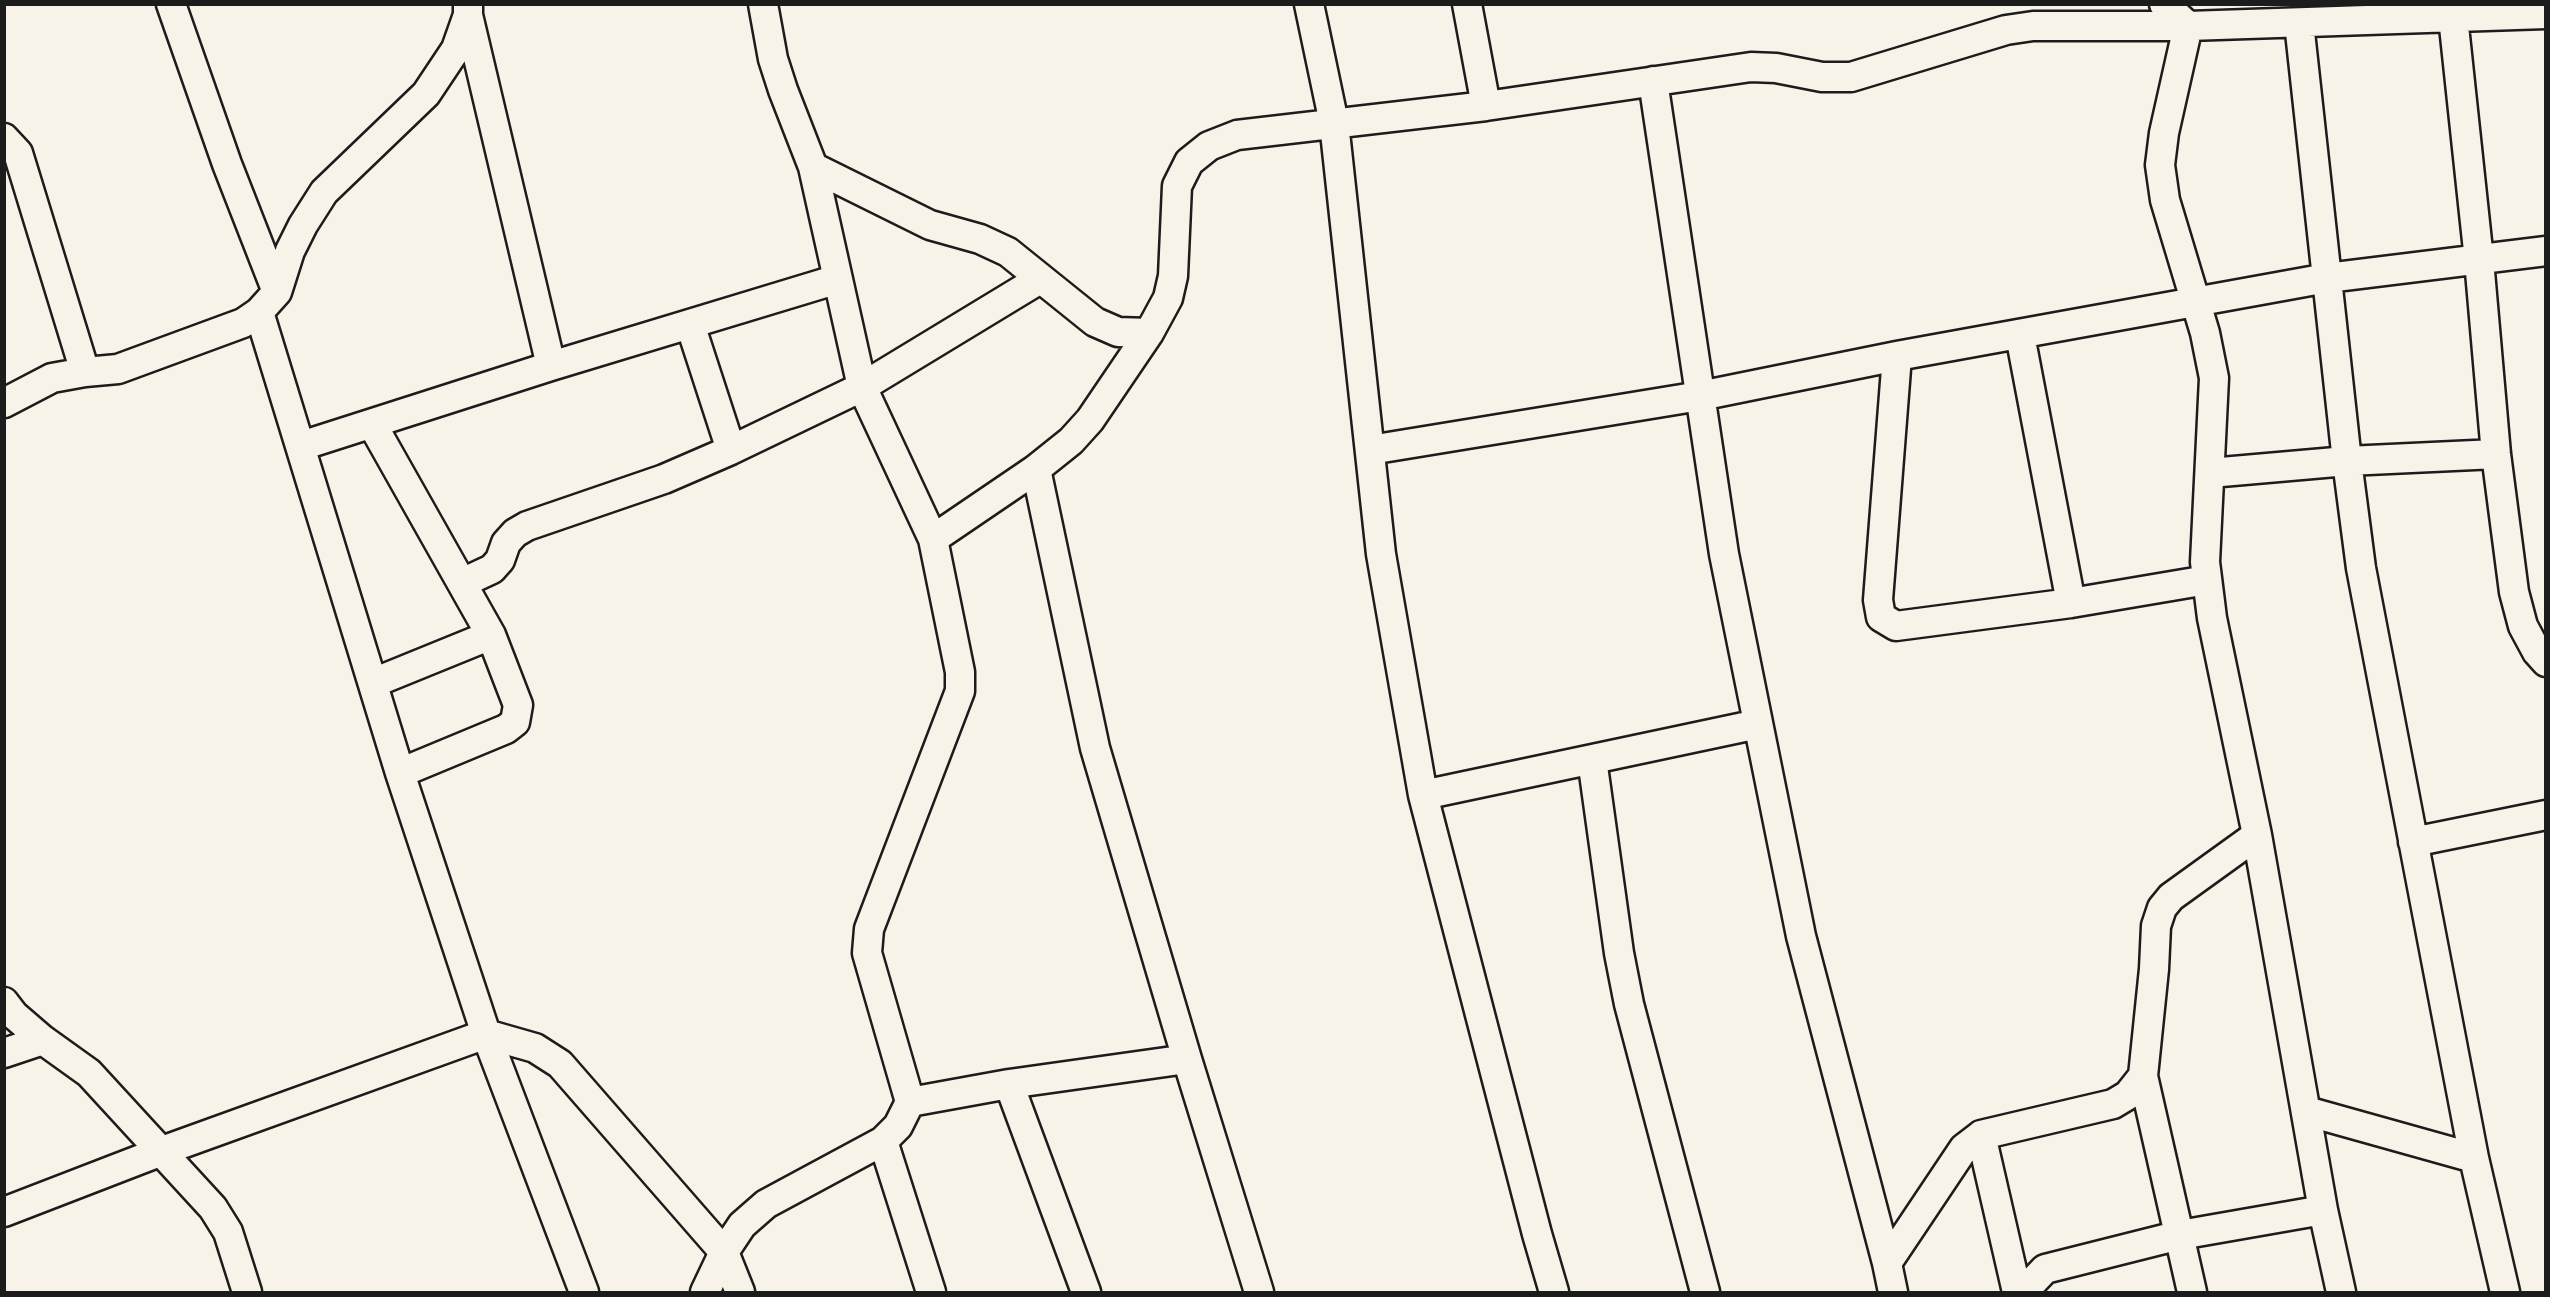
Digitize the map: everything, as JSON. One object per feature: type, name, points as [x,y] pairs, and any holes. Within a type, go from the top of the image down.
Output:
[{"type":"street","points":[[171,4],[235,186],[268,302],[301,446],[400,773],[486,1034],[584,1293]]},
{"type":"street","points":[[705,1293],[724,1252],[742,1226],[766,1204],[882,1141],[898,1126],[910,1102],[867,953],[869,929],[960,691],[960,672],[933,539],[862,387],[813,167],[780,80],[762,4]]},
{"type":"street","points":[[1309,4],[1334,123],[1381,554],[1423,795],[1554,1293]]},
{"type":"street","points":[[1467,4],[1486,106]]},
{"type":"street","points":[[2164,4],[2188,26]]},
{"type":"street","points":[[4,404],[52,378],[118,369],[243,323],[268,302],[303,225],[324,192],[426,94],[456,49],[468,10]]},
{"type":"street","points":[[468,10],[551,366]]},
{"type":"street","points":[[933,539],[1036,469],[1071,441],[1090,420],[1149,333],[1168,298],[1173,276],[1177,186],[1189,162],[1209,146],[1237,135],[1486,106],[1751,67],[1776,68],[1822,76],[1851,77],[2006,30],[2032,26],[2188,26],[2546,14]]},
{"type":"street","points":[[2452,17],[2479,260],[2496,454],[2514,592],[2523,626],[2536,652],[2546,662]]},
{"type":"street","points":[[2299,23],[2326,278],[2361,568],[2474,1158],[2505,1293]]},
{"type":"street","points":[[2188,26],[2164,133],[2160,165],[2165,200],[2205,333],[2214,378],[2205,561],[2207,580],[2212,618],[2257,835],[2323,1210],[2341,1293]]},
{"type":"street","points":[[1653,81],[1724,554],[1801,936],[1893,1293]]},
{"type":"street","points":[[9,150],[85,372]]},
{"type":"street","points":[[813,167],[930,225],[980,239],[1008,252],[1095,322],[1118,332],[1149,333]]},
{"type":"street","points":[[1370,450],[1700,396],[1897,356],[2326,278],[2546,251]]},
{"type":"street","points":[[301,446],[551,366],[838,279]]},
{"type":"street","points":[[462,583],[492,569],[500,560],[506,543],[515,532],[664,479],[731,450],[862,387],[1040,279]]},
{"type":"street","points":[[690,324],[731,450]]},
{"type":"street","points":[[2020,335],[2071,603]]},
{"type":"street","points":[[1897,356],[1878,600],[1881,617],[1896,626],[2071,603],[2207,580]]},
{"type":"street","points":[[372,424],[491,635],[518,705],[515,722],[506,729],[400,773]]},
{"type":"street","points":[[2210,473],[2347,461],[2496,454]]},
{"type":"street","points":[[1036,469],[1095,748],[1259,1293]]},
{"type":"street","points":[[373,683],[491,635]]},
{"type":"street","points":[[1423,795],[1758,724]]},
{"type":"street","points":[[1592,759],[1619,953],[1629,1004],[1705,1293]]},
{"type":"street","points":[[2413,842],[2546,815]]},
{"type":"street","points":[[2192,1293],[2143,1076],[2156,926],[2162,908],[2171,897],[2257,835]]},
{"type":"street","points":[[4,1002],[14,1015],[43,1040],[89,1073],[213,1208],[228,1232],[247,1293]]},
{"type":"street","points":[[4,1212],[162,1151],[486,1034],[535,1048],[560,1064],[724,1252],[740,1293]]},
{"type":"street","points":[[4,1053],[43,1040]]},
{"type":"street","points":[[910,1102],[1009,1084],[1187,1059]]},
{"type":"street","points":[[1887,1263],[1964,1148],[1981,1135],[2113,1104],[2128,1095],[2143,1076]]},
{"type":"street","points":[[1009,1084],[1086,1293]]},
{"type":"street","points":[[2306,1110],[2474,1158]]},
{"type":"street","points":[[1981,1135],[2018,1293]]},
{"type":"street","points":[[882,1141],[931,1293]]},
{"type":"street","points":[[2023,1293],[2045,1269],[2180,1235],[2323,1210]]}]
